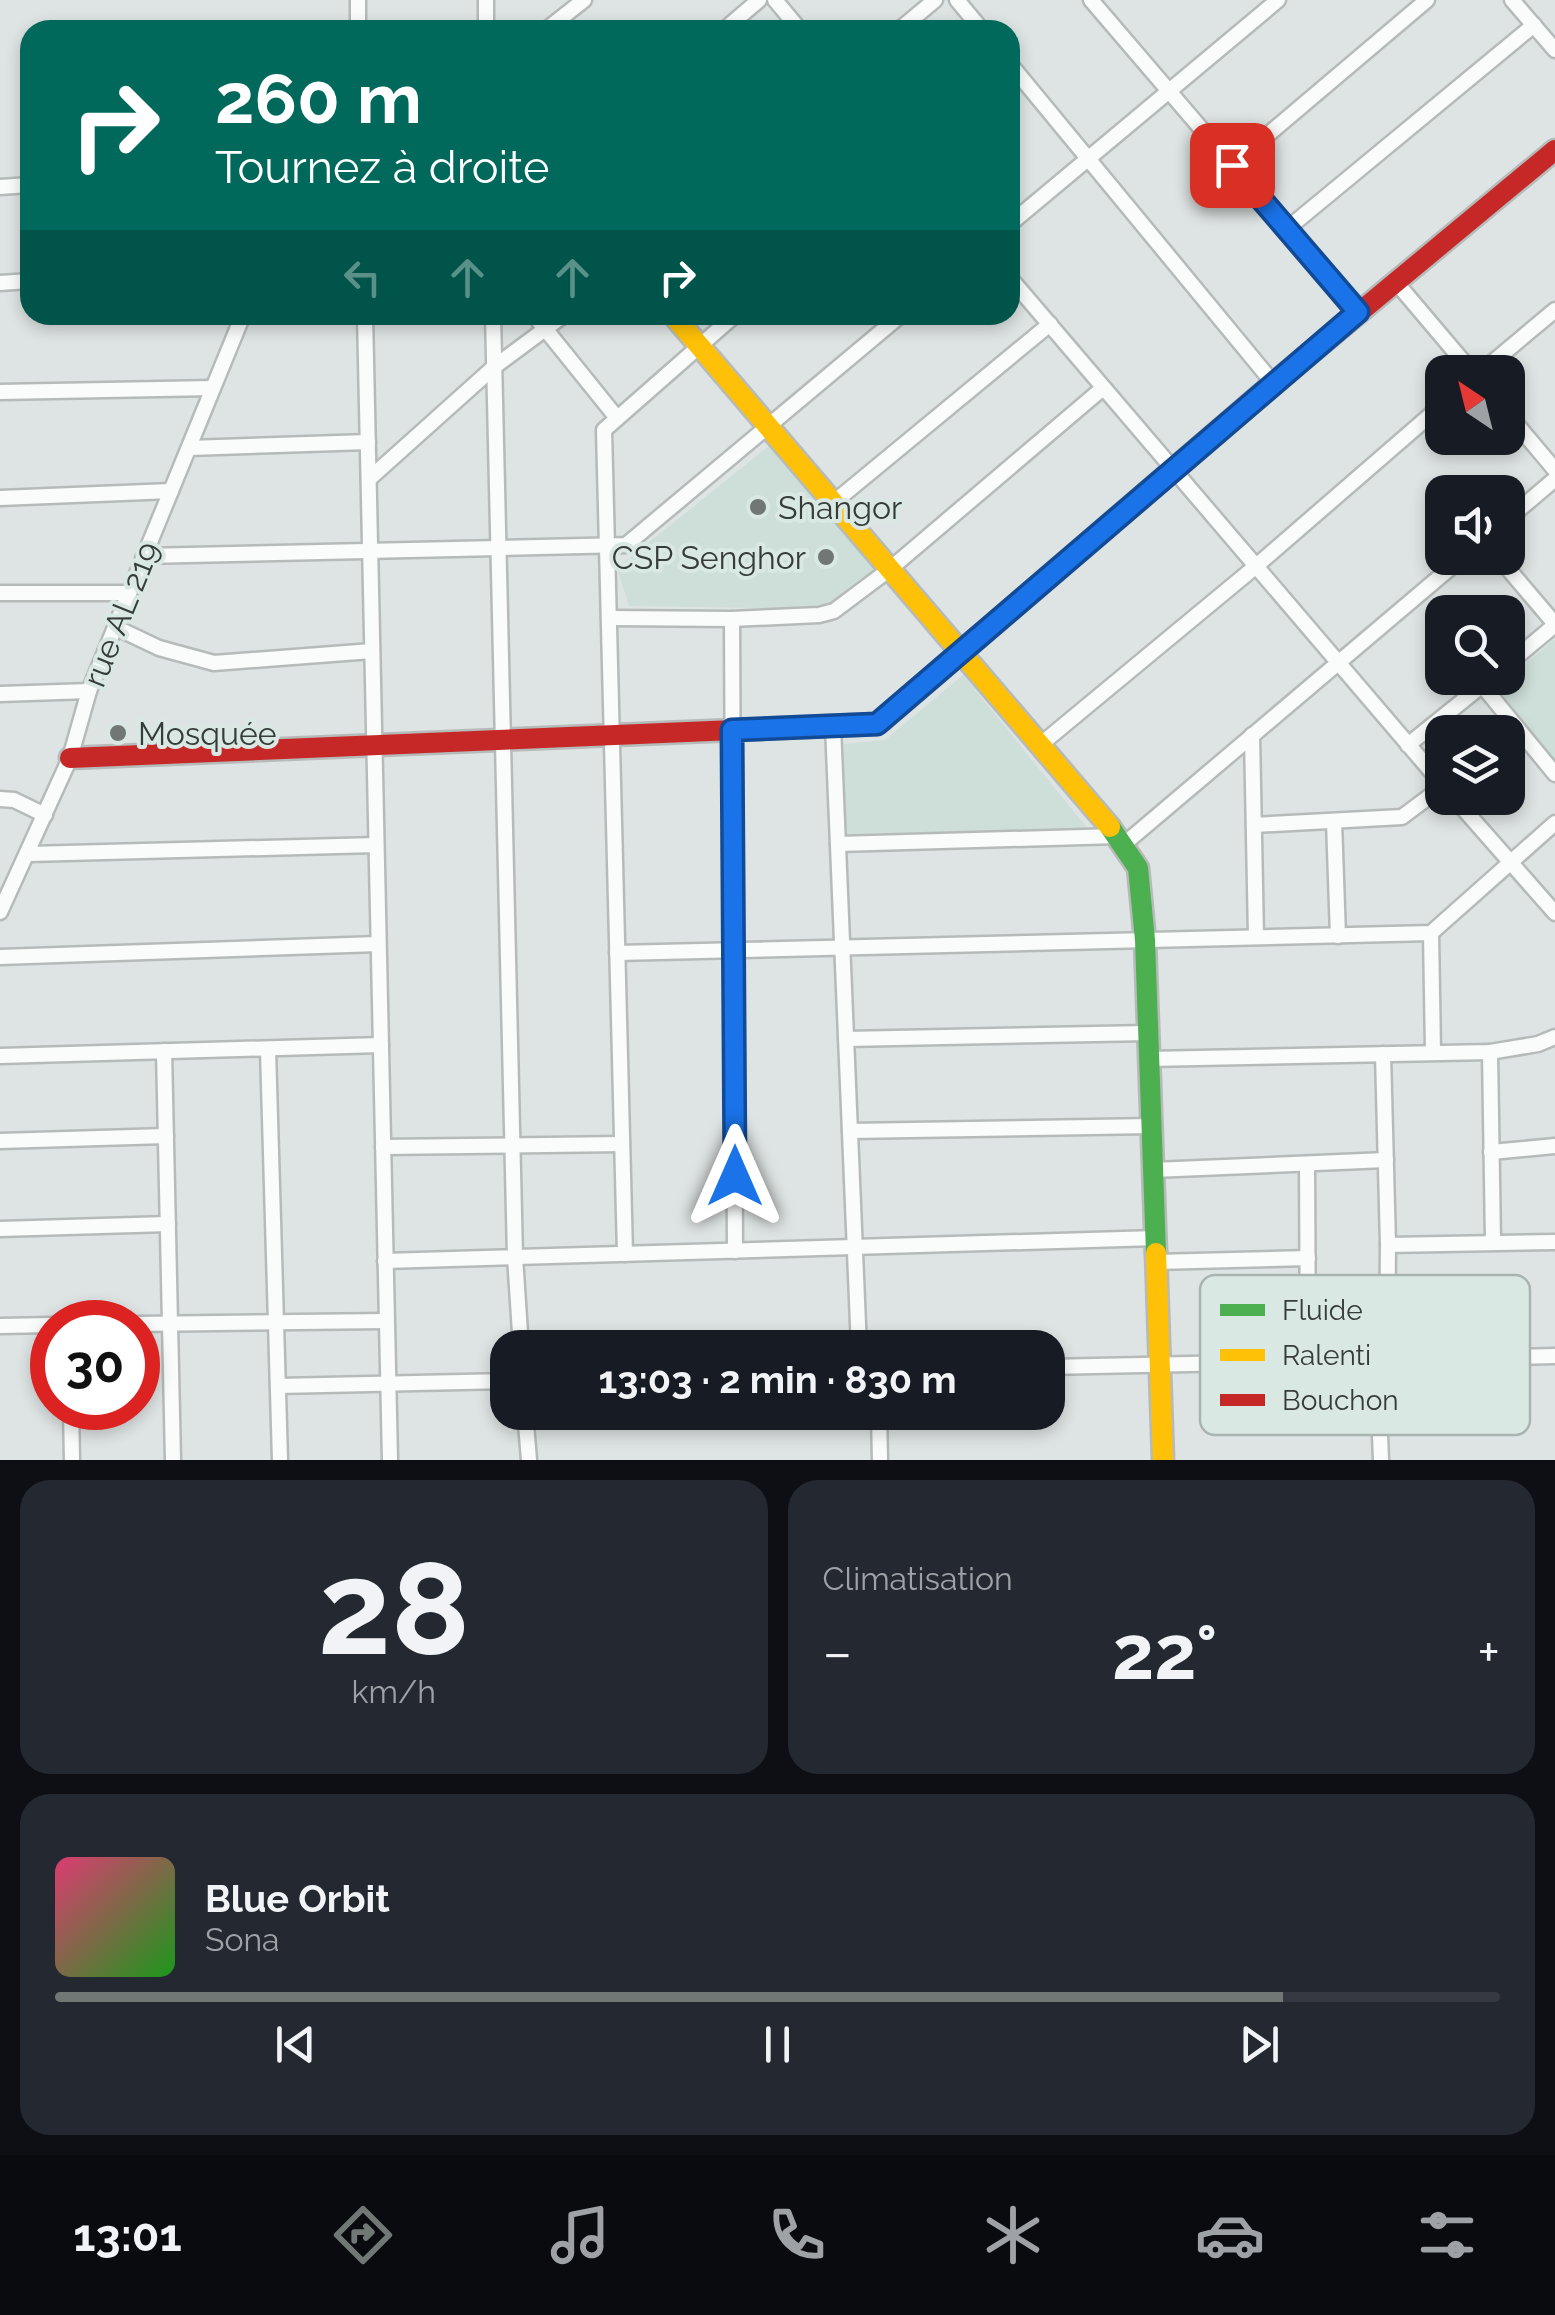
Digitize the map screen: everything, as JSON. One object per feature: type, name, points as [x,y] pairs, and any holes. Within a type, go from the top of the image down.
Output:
[{"type":"street","points":[[559,20],[584,0]]},
{"type":"street","points":[[736,20],[759,0]]},
{"type":"street","points":[[775,0],[792,20]]},
{"type":"street","points":[[911,20],[934,0]]},
{"type":"street","points":[[957,0],[974,20]]},
{"type":"street","points":[[1020,216],[1278,0]]},
{"type":"street","points":[[1232,165],[1426,0]]},
{"type":"street","points":[[1512,0],[1555,50]]},
{"type":"street","points":[[1096,2],[1358,312]]},
{"type":"street","points":[[1287,230],[1534,25]]},
{"type":"street","points":[[1020,76],[1274,384]]},
{"type":"street","points":[[70,758],[877,724],[1358,312],[1555,150]]},
{"type":"street","points":[[1395,281],[1458,355]]},
{"type":"street","points":[[1020,290],[1425,766]]},
{"type":"street","points":[[1501,355],[1555,310]]},
{"type":"street","points":[[834,503],[1050,324]]},
{"type":"street","name":"rue AL 219","points":[[0,912],[70,758],[89,692],[239,325]]},
{"type":"street","points":[[365,325],[390,1460]]},
{"type":"street","points":[[493,325],[520,1330]]},
{"type":"street","points":[[542,325],[617,418]]},
{"type":"street","points":[[368,479],[494,368],[552,325]]},
{"type":"street","points":[[682,325],[1120,840],[1138,868],[1145,940],[1163,1460]]},
{"type":"street","points":[[626,1254],[604,430],[724,325]]},
{"type":"street","points":[[144,556],[626,545],[889,325]]},
{"type":"street","points":[[0,392],[213,388]]},
{"type":"street","points":[[608,618],[732,620],[826,614],[890,570],[1104,388]]},
{"type":"street","points":[[1040,745],[1425,420]]},
{"type":"street","points":[[1525,434],[1555,470]]},
{"type":"street","points":[[189,448],[368,442]]},
{"type":"street","points":[[1525,505],[1555,479]]},
{"type":"street","points":[[0,498],[171,490]]},
{"type":"street","points":[[838,844],[1120,840],[1442,575]]},
{"type":"street","points":[[1513,575],[1555,625],[1525,650]]},
{"type":"street","points":[[0,593],[129,593]]},
{"type":"street","points":[[732,620],[735,1251]]},
{"type":"street","points":[[116,628],[159,648],[214,663],[372,651]]},
{"type":"street","points":[[0,694],[89,692]]},
{"type":"street","points":[[1408,745],[1470,695]]},
{"type":"street","points":[[1497,695],[1555,774]]},
{"type":"street","points":[[832,726],[858,1330]]},
{"type":"street","points":[[1252,735],[1256,938]]},
{"type":"street","points":[[0,799],[14,800],[45,815]]},
{"type":"street","points":[[1254,825],[1402,817],[1425,799]]},
{"type":"street","points":[[1469,815],[1555,913]]},
{"type":"street","points":[[1334,821],[1338,936]]},
{"type":"street","points":[[618,953],[1431,933],[1555,823]]},
{"type":"street","points":[[29,854],[376,844]]},
{"type":"street","points":[[1431,933],[1434,1052]]},
{"type":"street","points":[[0,957],[378,944]]},
{"type":"street","points":[[846,1039],[1148,1033]]},
{"type":"street","points":[[1149,1059],[1490,1052],[1555,1037]]},
{"type":"street","points":[[0,1056],[380,1045]]},
{"type":"street","points":[[268,1050],[280,1460]]},
{"type":"street","points":[[164,1052],[174,1460]]},
{"type":"street","points":[[1490,1052],[1493,1242]]},
{"type":"street","points":[[1383,1054],[1386,1275]]},
{"type":"street","points":[[850,1131],[1152,1126]]},
{"type":"street","points":[[0,1141],[166,1136]]},
{"type":"street","points":[[383,1147],[622,1144]]},
{"type":"street","points":[[1491,1152],[1555,1146]]},
{"type":"street","points":[[1153,1170],[1386,1160]]},
{"type":"street","points":[[1307,1164],[1308,1275]]},
{"type":"street","points":[[0,1230],[168,1224]]},
{"type":"street","points":[[385,1261],[1156,1238]]},
{"type":"street","points":[[1388,1245],[1555,1242]]},
{"type":"street","points":[[1156,1262],[1308,1258]]},
{"type":"street","points":[[160,1324],[386,1321]]},
{"type":"street","points":[[0,1326],[30,1325]]},
{"type":"street","points":[[1530,1356],[1555,1356]]},
{"type":"street","points":[[1065,1367],[1200,1363]]},
{"type":"street","points":[[278,1386],[490,1381]]},
{"type":"street","points":[[71,1430],[72,1460]]},
{"type":"street","points":[[527,1430],[528,1460]]},
{"type":"street","points":[[879,1430],[880,1460]]},
{"type":"street","points":[[1381,1435],[1381,1460]]},
{"type":"shaded area","name":"Shangor","points":[[770,445],[875,570],[832,609],[629,606],[617,568]]},
{"type":"shaded area","points":[[1555,639],[1555,760],[1525,723],[1525,715],[1519,715],[1503,695],[1525,695],[1525,664]]},
{"type":"shaded area","points":[[963,675],[1088,829],[844,834],[844,744],[885,740]]},
{"type":"traffic: fast","points":[[882,720],[1273,384]]},
{"type":"traffic: fast","points":[[1110,827],[1138,868],[1145,940],[1156,1253]]},
{"type":"traffic: slow","points":[[682,325],[1110,827]]},
{"type":"traffic: slow","points":[[1156,1253],[1163,1460]]},
{"type":"traffic: jam","points":[[1273,384],[1555,150]]},
{"type":"traffic: jam","points":[[70,758],[877,724],[882,720]]},
{"type":"place","name":"Shangor","points":[[758,507]]},
{"type":"place","name":"CSP Senghor","points":[[826,557]]},
{"type":"place","name":"Mosquée","points":[[118,733]]},
{"type":"route","points":[[735,1176],[732,730],[877,724],[1358,312],[1232,165]]}]
